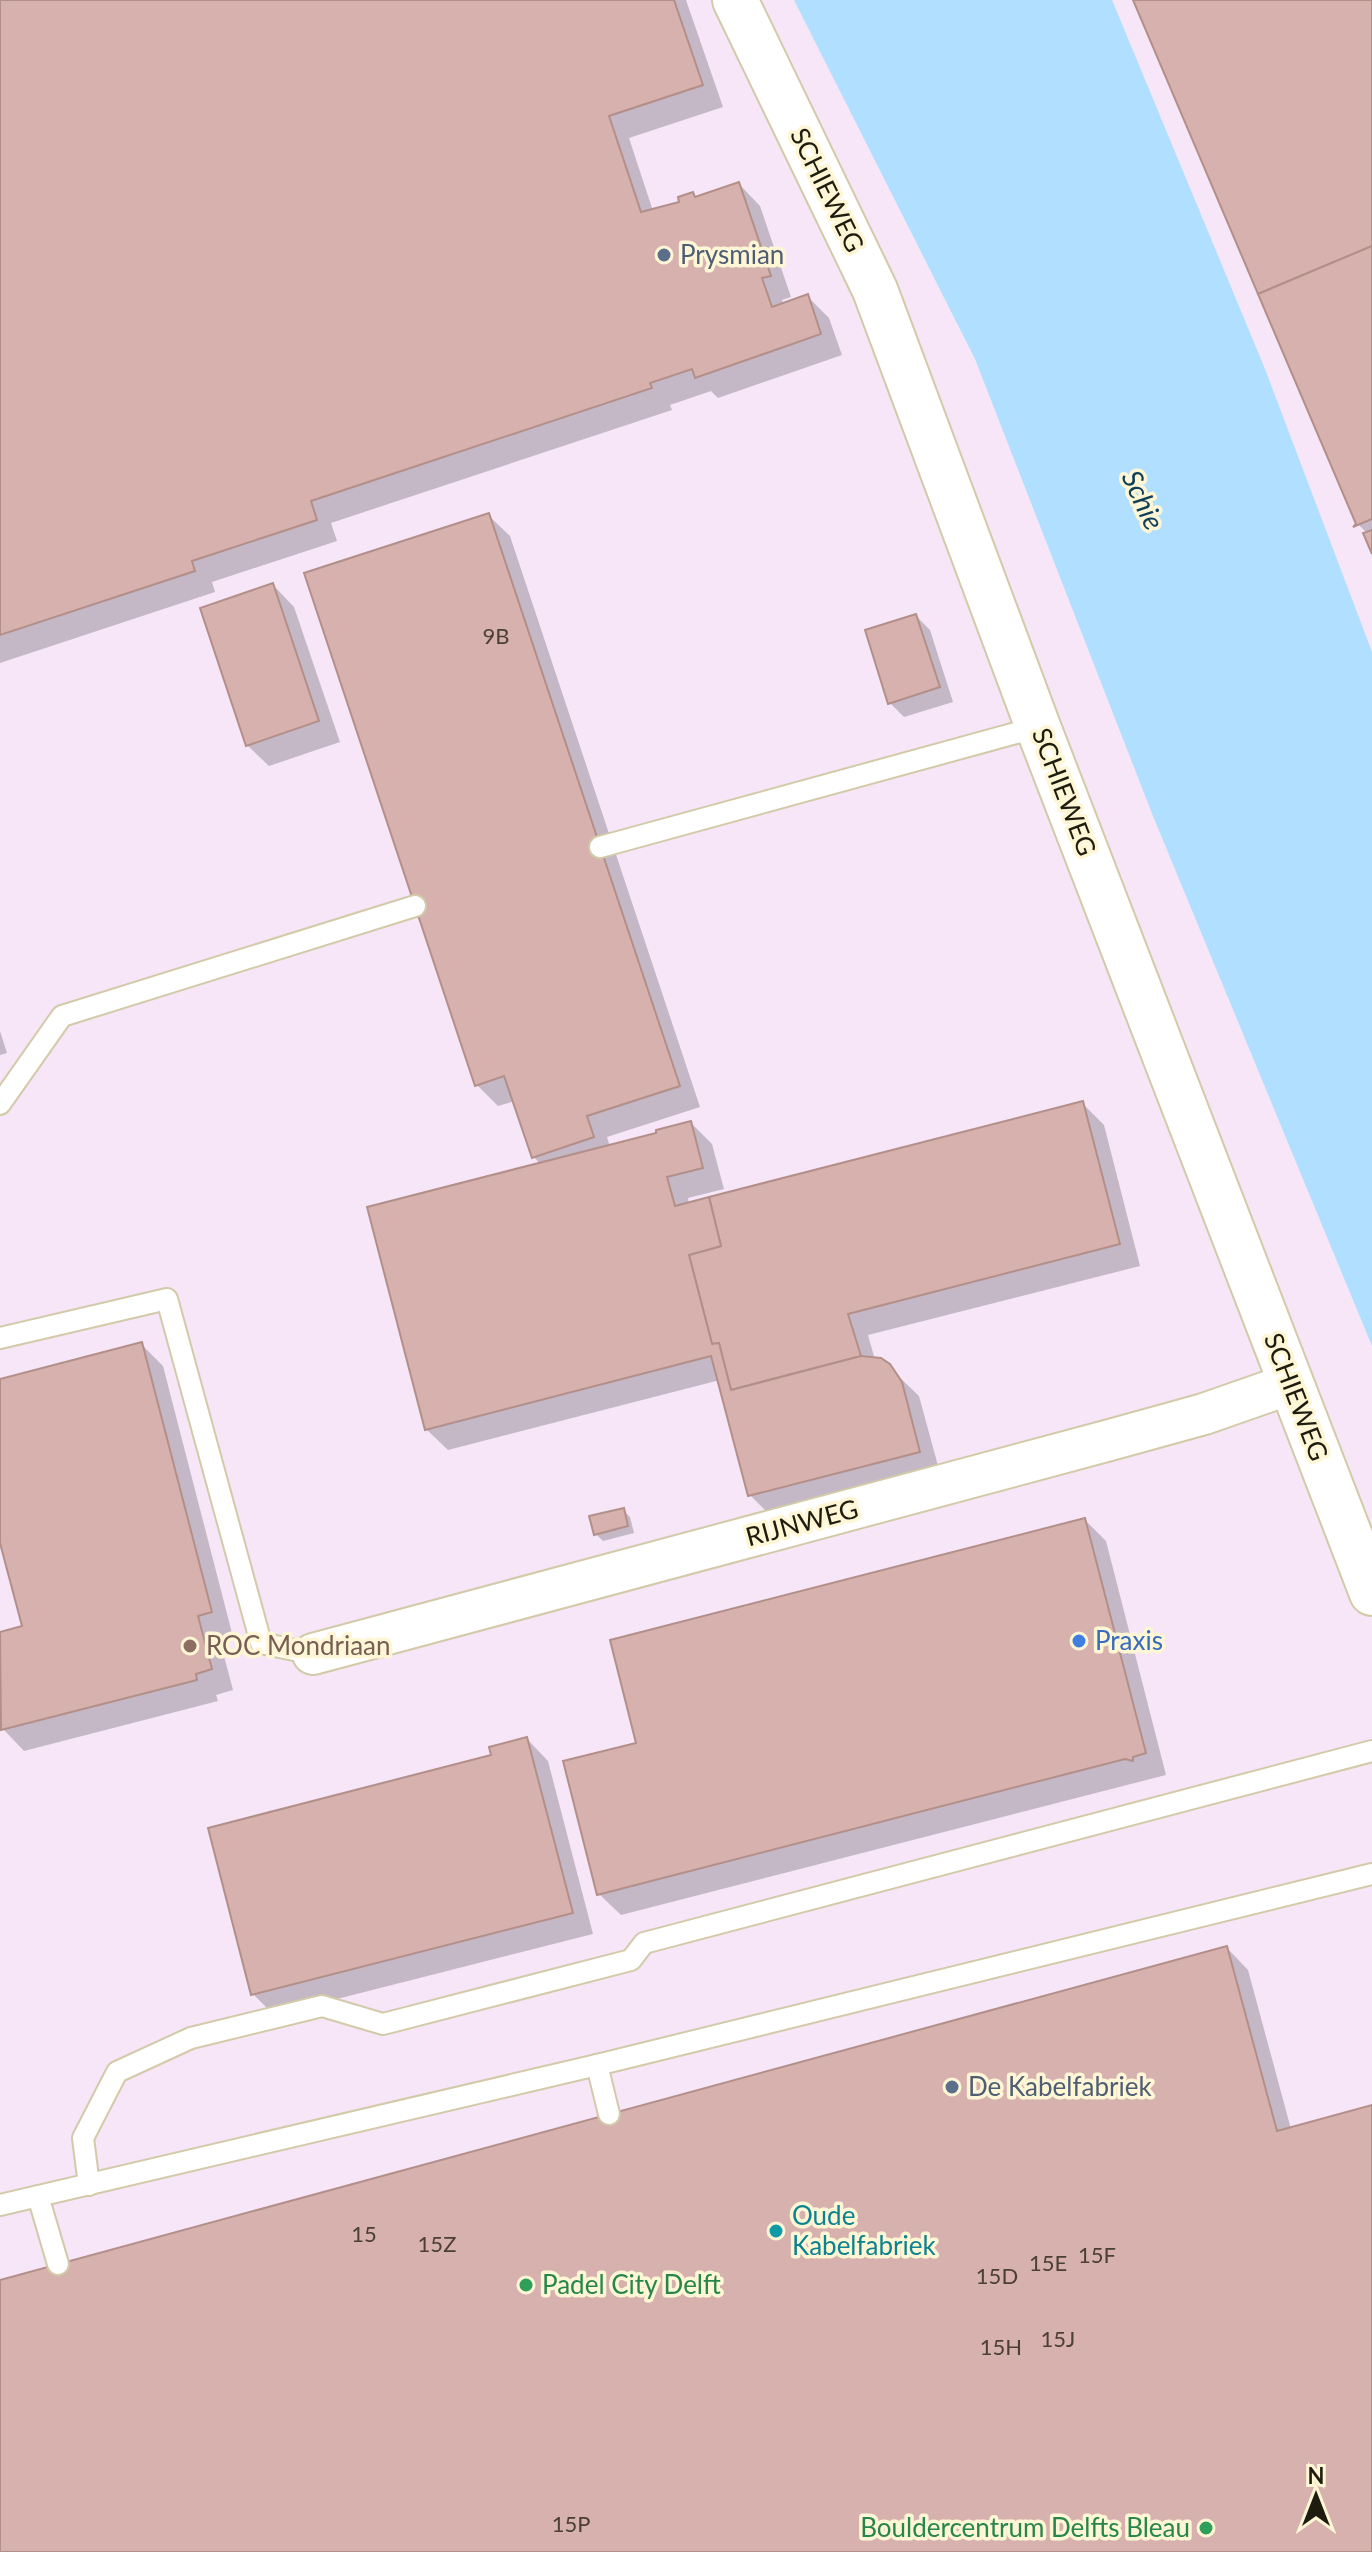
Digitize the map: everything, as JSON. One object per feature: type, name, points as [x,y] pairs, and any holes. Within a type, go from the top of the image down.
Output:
[{"type":"street","name":"SCHIEWEG","points":[[735,0],[875,290],[1038,727],[1372,1593]]},
{"type":"street","name":"RIJNWEG","points":[[313,1654],[1123,1437],[1290,1384]]},
{"type":"lane","points":[[600,847],[1038,727]]},
{"type":"lane","points":[[0,1104],[62,1016],[415,906]]},
{"type":"lane","points":[[0,1338],[167,1299],[261,1643],[313,1654]]},
{"type":"lane","points":[[89,2185],[83,2138],[117,2072],[191,2038],[322,2006],[383,2024],[631,1960],[644,1943],[1372,1751]]},
{"type":"lane","points":[[0,2205],[597,2065],[1372,1874]]},
{"type":"lane","points":[[597,2065],[609,2114]]},
{"type":"lane","points":[[38,2196],[58,2264]]},
{"type":"shaded area","points":[[0,0],[1372,0],[1372,2552],[0,2552]]},
{"type":"water","name":"Schie","points":[[794,0],[1112,0],[1265,369],[1372,652],[1372,1346],[1153,816],[975,359]]},
{"type":"building","points":[[0,0],[674,0],[703,85],[609,116],[641,212],[679,202],[678,197],[693,192],[695,197],[739,182],[771,276],[762,278],[772,307],[808,294],[821,334],[695,378],[692,369],[650,383],[652,388],[311,501],[317,520],[192,561],[195,571],[0,635]]},
{"type":"building","points":[[1133,0],[1372,0],[1372,246],[1258,294]]},
{"type":"building","points":[[1372,246],[1372,519],[1353,527],[1356,524],[1258,294]]},
{"type":"building","points":[[489,513],[680,1086],[587,1116],[594,1137],[532,1158],[504,1076],[475,1086],[304,573]]},
{"type":"building","points":[[1372,530],[1372,554],[1363,533]]},
{"type":"building","points":[[273,583],[319,721],[246,746],[200,608]]},
{"type":"building","points":[[916,614],[940,687],[888,704],[865,630]]},
{"type":"building","points":[[1083,1101],[1120,1244],[848,1314],[861,1356],[731,1390],[719,1343],[712,1344],[689,1255],[721,1246],[709,1197]]},
{"type":"building","points":[[691,1121],[703,1168],[667,1177],[675,1206],[709,1197],[721,1246],[689,1255],[712,1344],[719,1343],[731,1390],[861,1356],[881,1358],[890,1364],[902,1382],[920,1452],[748,1496],[711,1356],[425,1430],[367,1207],[656,1133],[656,1130]]},
{"type":"building","points":[[142,1342],[212,1612],[198,1616],[212,1669],[196,1674],[197,1680],[1,1730],[0,1632],[22,1626],[0,1543],[0,1379]]},
{"type":"building","points":[[624,1508],[628,1526],[594,1535],[589,1516]]},
{"type":"building","points":[[1085,1518],[1146,1753],[1133,1757],[1133,1761],[1125,1759],[597,1895],[563,1761],[636,1743],[610,1640]]},
{"type":"building","points":[[527,1737],[573,1913],[251,1995],[208,1828],[491,1755],[489,1747]]},
{"type":"building","name":"Oude Kabelfabriek","points":[[1227,1946],[1277,2131],[1372,2105],[1372,2552],[0,2552],[0,2280]]},
{"type":"place","name":"Prysmian","points":[[664,255]]},
{"type":"place","name":"Praxis","points":[[1079,1641]]},
{"type":"place","name":"ROC Mondriaan","points":[[190,1646]]},
{"type":"place","name":"De Kabelfabriek","points":[[952,2087]]},
{"type":"place","name":"Oude Kabelfabriek","points":[[776,2231]]},
{"type":"place","name":"Padel City Delft","points":[[526,2285]]},
{"type":"place","name":"Bouldercentrum Delfts Bleau","points":[[1206,2528]]}]
